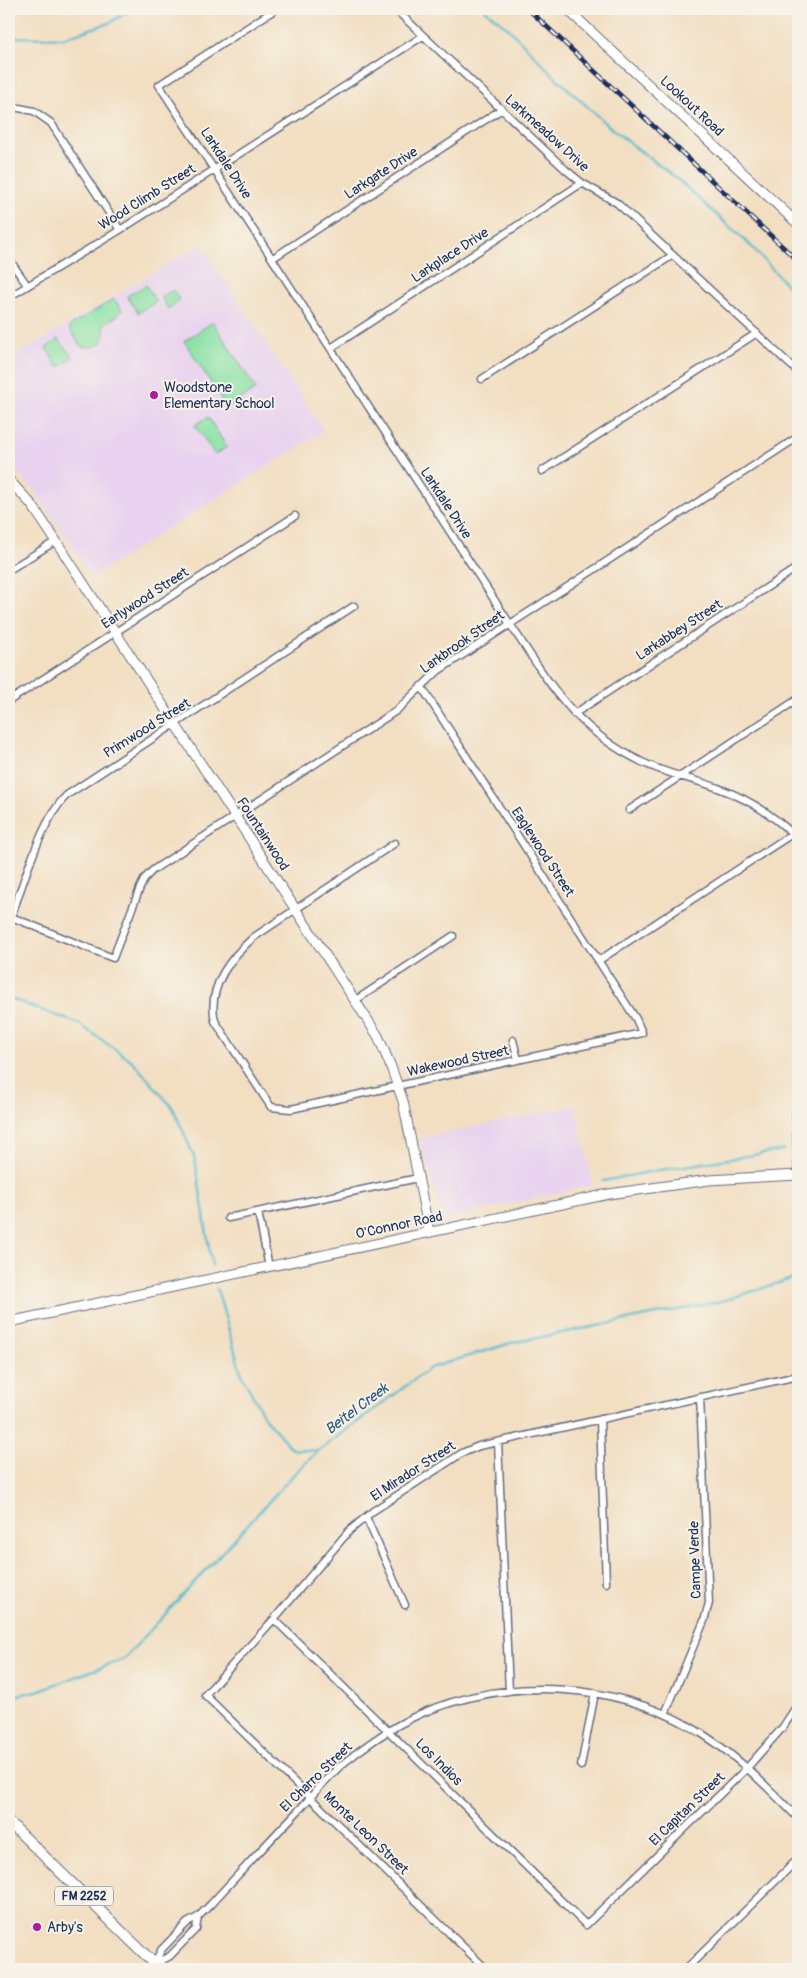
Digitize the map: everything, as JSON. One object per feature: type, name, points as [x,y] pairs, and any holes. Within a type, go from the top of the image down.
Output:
[{"type":"main road","name":"FM 2252","points":[[9,1822],[157,1967]]},
{"type":"street","name":"Larkdale Drive","points":[[276,9],[160,85],[557,695],[597,735],[626,754],[644,764],[741,797],[762,809],[796,834]]},
{"type":"street","name":"Larkmeadow Drive","points":[[395,9],[566,170],[582,183],[618,203],[798,372]]},
{"type":"street","name":"Lookout Road","points":[[567,9],[798,224]]},
{"type":"street","name":"Wood Climb Street","points":[[9,297],[120,230],[423,36]]},
{"type":"street","points":[[9,106],[34,111],[51,122],[120,230]]},
{"type":"street","name":"Larkgate Drive","points":[[273,258],[502,109]]},
{"type":"street","name":"Larkplace Drive","points":[[330,348],[582,183]]},
{"type":"street","points":[[482,379],[673,255]]},
{"type":"street","points":[[9,259],[27,285]]},
{"type":"street","points":[[542,471],[757,332]]},
{"type":"street","name":"Larkbrook Street","points":[[10,917],[113,958],[145,878],[163,863],[236,818],[396,711],[438,671],[798,436]]},
{"type":"street","name":"Fountainwood","points":[[9,480],[32,505],[56,541],[378,1036],[398,1086],[429,1232]]},
{"type":"street","name":"Earlywood Street","points":[[9,701],[295,516]]},
{"type":"street","points":[[9,570],[56,541]]},
{"type":"street","name":"Larkabbey Street","points":[[574,714],[798,567]]},
{"type":"street","name":"Primwood Street","points":[[10,917],[47,821],[57,804],[95,775],[176,725],[354,606]]},
{"type":"street","name":"Eaglewood Street","points":[[421,686],[636,1019],[642,1033]]},
{"type":"street","points":[[629,810],[798,699]]},
{"type":"street","points":[[598,961],[796,834]]},
{"type":"street","points":[[295,908],[395,843]]},
{"type":"street","name":"Wakewood Street","points":[[295,908],[254,937],[234,956],[220,978],[212,1007],[215,1021],[272,1107],[291,1110],[642,1033]]},
{"type":"street","points":[[356,1000],[453,936]]},
{"type":"street","points":[[513,1040],[518,1060]]},
{"type":"street","points":[[798,1095],[796,1113],[798,1173]]},
{"type":"street","name":"O'Connor Road","points":[[9,1322],[636,1189],[709,1180],[798,1173]]},
{"type":"street","points":[[228,1218],[418,1178]]},
{"type":"street","points":[[258,1212],[269,1267]]},
{"type":"street","name":"El Mirador Street","points":[[205,1695],[274,1619],[340,1540],[366,1517],[462,1453],[479,1446],[798,1376]]},
{"type":"street","name":"Campe Verde","points":[[666,1714],[709,1603],[700,1397]]},
{"type":"street","points":[[600,1419],[606,1583]]},
{"type":"street","points":[[498,1442],[509,1691]]},
{"type":"street","points":[[366,1517],[405,1605]]},
{"type":"street","name":"Los Indios","points":[[274,1619],[586,1925]]},
{"type":"street","name":"El Charro Street","points":[[157,1967],[161,1950],[187,1923],[198,1917],[344,1763],[389,1731],[441,1706],[489,1693],[530,1689],[595,1693],[622,1699],[666,1714],[708,1738],[747,1768],[798,1818]]},
{"type":"street","points":[[581,1766],[595,1693]]},
{"type":"street","name":"Monte Leon Street","points":[[205,1695],[486,1969]]},
{"type":"street","name":"El Capitan Street","points":[[586,1925],[747,1768],[783,1727],[798,1704]]},
{"type":"street","points":[[686,1969],[798,1860]]},
{"type":"street","name":"El Charro Street","points":[[157,1967],[196,1929],[198,1917]]},
{"type":"shaded area","name":"Woodstone Elementary School","points":[[201,244],[324,431],[92,577],[35,491],[9,464],[9,360]]},
{"type":"shaded area","points":[[575,1106],[593,1185],[443,1219],[420,1138]]},
{"type":"green space","points":[[146,285],[156,302],[138,313],[127,296]]},
{"type":"green space","points":[[173,290],[180,301],[168,309],[161,297]]},
{"type":"green space","points":[[114,299],[122,310],[121,313],[103,325],[104,336],[100,343],[92,347],[81,347],[69,328],[70,326]]},
{"type":"green space","points":[[213,322],[256,389],[227,408],[184,341]]},
{"type":"green space","points":[[58,339],[73,357],[60,367],[57,366],[46,348]]},
{"type":"green space","points":[[208,417],[227,447],[215,455],[195,425]]},
{"type":"waterway","points":[[9,37],[63,38],[109,23],[133,9]]},
{"type":"waterway","points":[[484,9],[508,28],[554,76],[613,130],[676,178],[750,245],[798,297]]},
{"type":"waterway","points":[[9,998],[79,1024],[132,1061],[173,1108],[195,1159],[212,1266]]},
{"type":"waterway","points":[[603,1181],[784,1150]]},
{"type":"waterway","name":"Beitel Creek","points":[[9,1697],[37,1691],[124,1659],[295,1473],[318,1451],[430,1368],[511,1343],[722,1301],[798,1277]]},
{"type":"waterway","points":[[217,1289],[242,1376],[265,1418],[292,1449],[318,1451]]},
{"type":"railway","points":[[528,9],[798,261]]},
{"type":"place","name":"Woodstone Elementary School","points":[[154,395]]},
{"type":"place","name":"Arby's","points":[[37,1927]]}]
